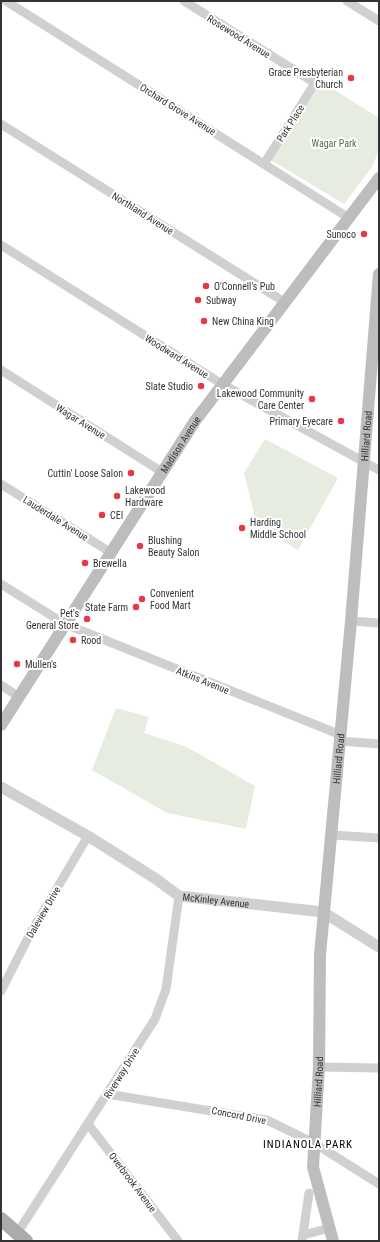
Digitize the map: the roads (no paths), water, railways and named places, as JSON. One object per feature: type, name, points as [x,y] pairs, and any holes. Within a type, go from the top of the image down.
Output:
[{"type":"main road","name":"Madison Avenue","points":[[1,725],[195,420],[379,178]]},
{"type":"main road","name":"Hilliard Road","points":[[333,1241],[314,1167],[319,1067],[320,955],[352,621],[364,461],[376,356],[379,274]]},
{"type":"main road","points":[[1,1219],[22,1237]]},
{"type":"street","name":"Orchard Grove Avenue","points":[[6,1],[349,218]]},
{"type":"street","name":"Rosewood Avenue","points":[[184,1],[315,83]]},
{"type":"street","points":[[347,1],[379,21]]},
{"type":"street","name":"Park Place","points":[[264,164],[315,83]]},
{"type":"street","name":"Northland Avenue","points":[[1,124],[286,302]]},
{"type":"street","name":"Woodward Avenue","points":[[1,245],[222,384],[379,470]]},
{"type":"street","name":"Wagar Avenue","points":[[1,370],[162,472]]},
{"type":"street","name":"Lauderdale Avenue","points":[[1,484],[110,552]]},
{"type":"street","name":"Atkins Avenue","points":[[1,584],[65,624],[341,738],[379,744]]},
{"type":"street","points":[[352,621],[379,623]]},
{"type":"street","points":[[1,685],[19,697]]},
{"type":"street","name":"McKinley Avenue","points":[[1,787],[88,836],[156,879],[179,896],[324,912],[379,947]]},
{"type":"street","points":[[332,834],[379,838]]},
{"type":"street","name":"Daleview Drive","points":[[1,991],[30,932],[88,836]]},
{"type":"street","name":"Riverway Drive","points":[[22,1237],[88,1124],[155,1019],[166,988],[179,896]]},
{"type":"street","points":[[319,1067],[379,1068]]},
{"type":"street","name":"Concord Drive","points":[[107,1094],[252,1116],[281,1126],[314,1144],[379,1184]]},
{"type":"street","name":"Overbrook Avenue","points":[[88,1124],[178,1241]]},
{"type":"street","points":[[309,1193],[303,1238],[330,1228]]},
{"type":"place","name":"Grace Presbyterian Church","points":[[351,78]]},
{"type":"place","name":"Sunoco","points":[[364,234]]},
{"type":"place","name":"O'Connell's Pub","points":[[206,286]]},
{"type":"place","name":"Subway","points":[[198,300]]},
{"type":"place","name":"New China King","points":[[204,321]]},
{"type":"place","name":"Slate Studio","points":[[201,386]]},
{"type":"place","name":"Lakewood Community Care Center","points":[[312,399]]},
{"type":"place","name":"Primary Eyecare","points":[[341,421]]},
{"type":"place","name":"Cuttin' Loose Salon","points":[[131,473]]},
{"type":"place","name":"Lakewood Hardware","points":[[117,496]]},
{"type":"place","name":"CEI","points":[[102,515]]},
{"type":"place","name":"Harding Middle School","points":[[242,528]]},
{"type":"place","name":"Blushing Beauty Salon","points":[[140,546]]},
{"type":"place","name":"Brewella","points":[[85,563]]},
{"type":"place","name":"Convenient Food Mart","points":[[142,599]]},
{"type":"place","name":"State Farm","points":[[136,607]]},
{"type":"place","name":"Pet's General Store","points":[[87,619]]},
{"type":"place","name":"Rood","points":[[73,640]]},
{"type":"place","name":"Mullen's","points":[[17,664]]},
{"type":"district","name":"INDIANOLA PARK","points":[[308,1144]]},
{"type":"park label","name":"Wagar Park","points":[[334,143]]}]
